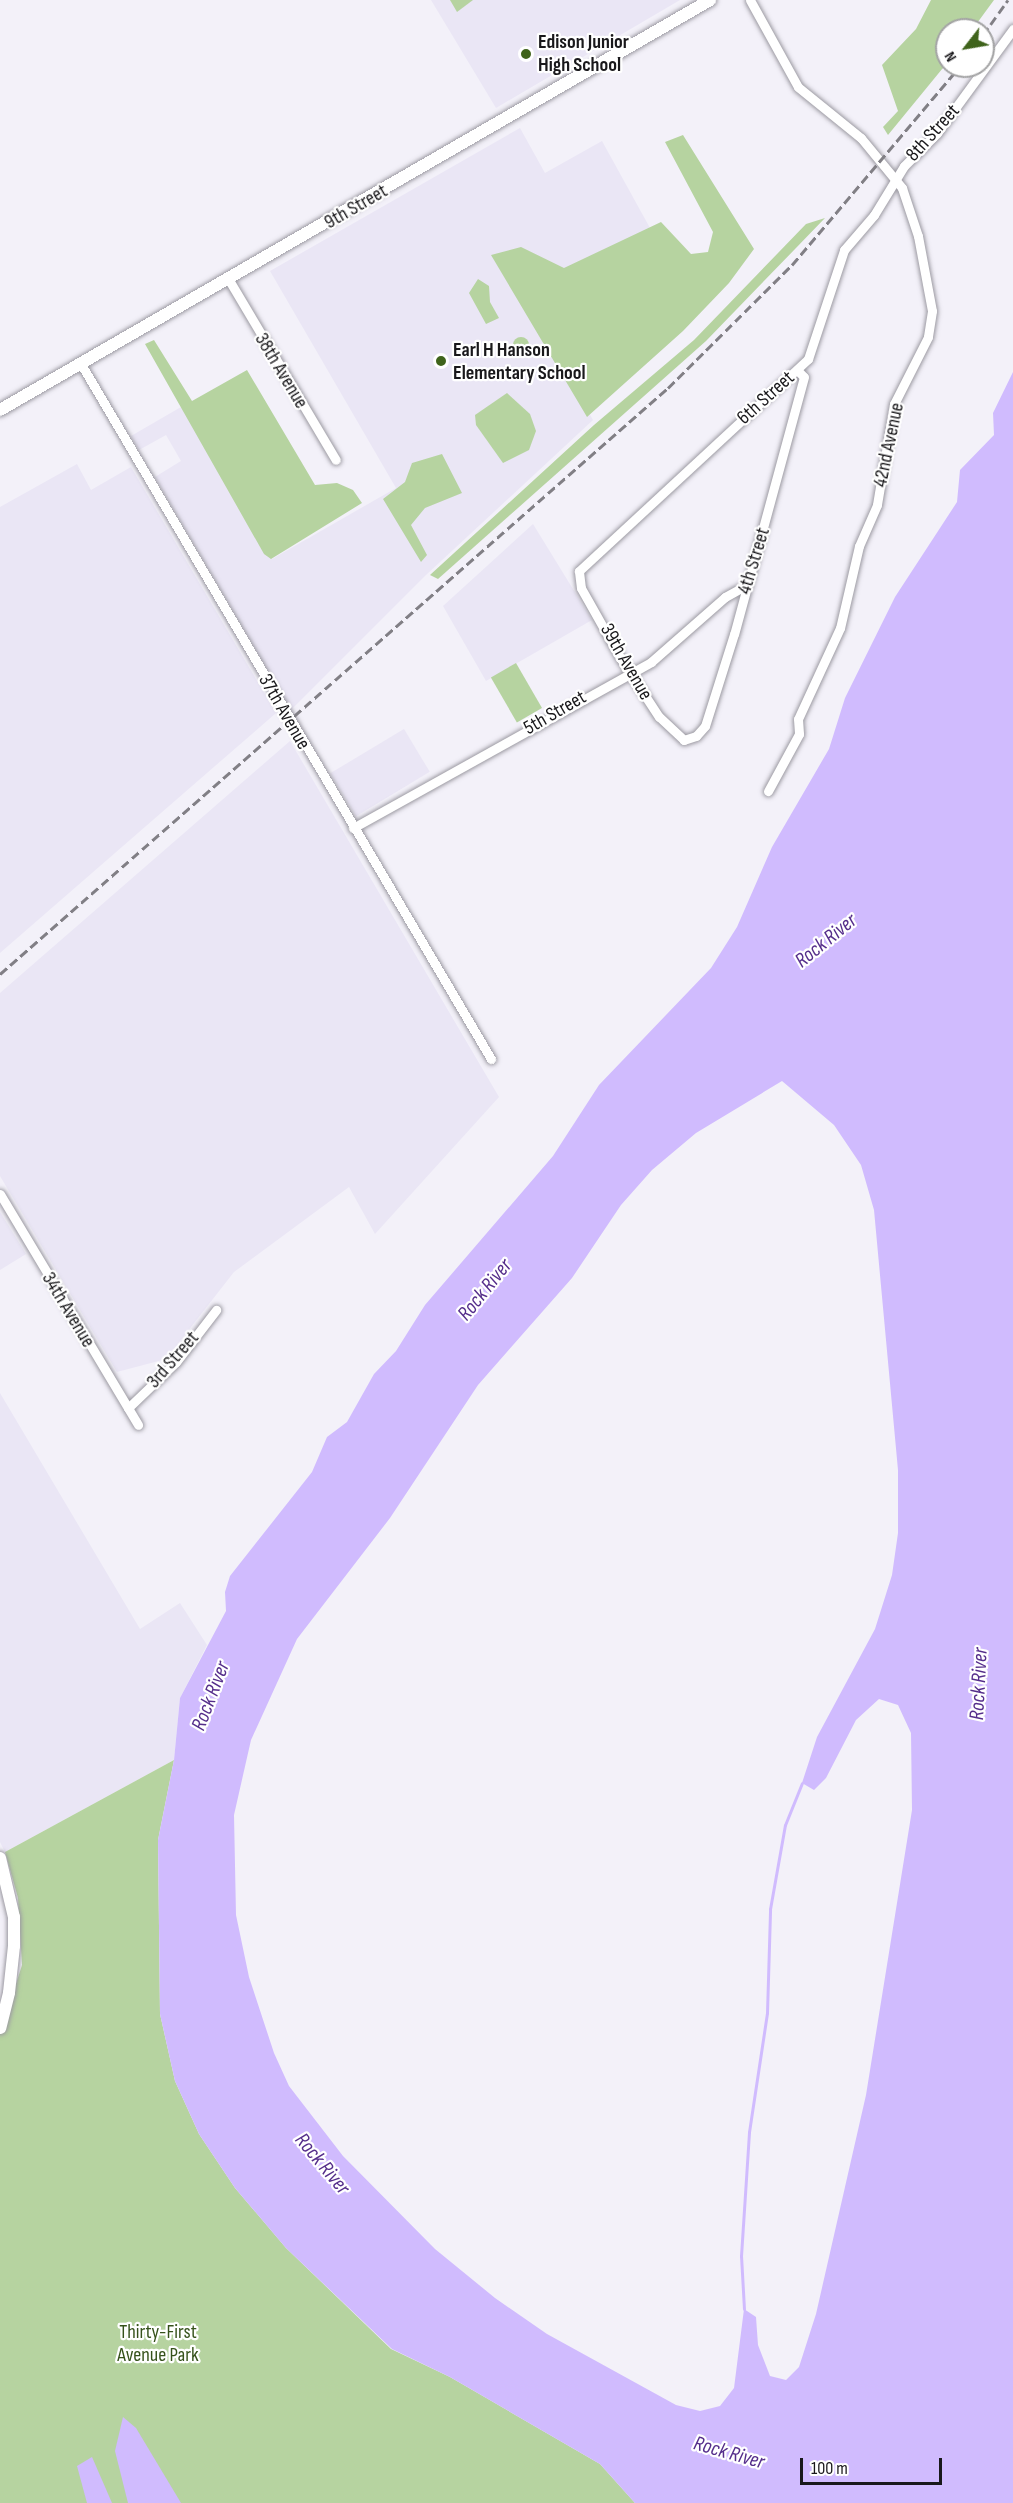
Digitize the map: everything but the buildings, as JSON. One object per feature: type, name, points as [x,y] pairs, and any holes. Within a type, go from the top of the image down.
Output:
[{"type":"street","name":"9th Street","points":[[0,410],[229,280],[696,4],[710,0]]},
{"type":"street","name":"42nd Avenue","points":[[750,0],[798,87],[861,138],[895,178],[911,208],[918,236],[930,290],[931,323],[915,366],[894,404],[877,505],[859,546],[840,628],[798,719],[799,734],[768,792]]},
{"type":"street","name":"8th Street","points":[[895,178],[937,133],[1013,29]]},
{"type":"street","name":"6th Street","points":[[578,576],[588,559],[798,371],[814,346],[844,250],[874,215],[895,178]]},
{"type":"street","name":"38th Avenue","points":[[229,280],[336,460]]},
{"type":"street","name":"37th Avenue","points":[[81,364],[490,1059]]},
{"type":"street","name":"4th Street","points":[[684,740],[696,736],[705,726],[747,585],[804,377],[798,371]]},
{"type":"street","name":"39th Avenue","points":[[578,576],[629,672],[666,726],[684,740]]},
{"type":"street","name":"5th Street","points":[[353,828],[629,672],[651,662],[725,597],[747,585]]},
{"type":"street","name":"34th Avenue","points":[[0,1194],[138,1425]]},
{"type":"street","name":"3rd Street","points":[[128,1408],[176,1362],[216,1310]]},
{"type":"street","points":[[0,1858],[14,1917],[14,1946],[9,1993],[0,2028]]},
{"type":"shaded area","name":"Edison Junior High School","points":[[431,0],[680,0],[496,108]]},
{"type":"shaded area","points":[[520,128],[545,173],[602,141],[650,228],[525,302],[593,420],[426,575],[291,710],[155,477],[181,461],[166,435],[139,450],[131,436],[181,407],[272,559],[396,488],[270,271]]},
{"type":"shaded area","points":[[77,464],[91,490],[131,467],[276,713],[0,953],[0,507]]},
{"type":"shaded area","points":[[533,524],[592,620],[486,681],[443,606]]},
{"type":"shaded area","points":[[404,729],[430,772],[356,816],[330,773]]},
{"type":"shaded area","points":[[290,741],[499,1097],[375,1234],[349,1187],[234,1272],[166,1359],[117,1372],[0,1176],[0,993]]},
{"type":"shaded area","points":[[0,1212],[26,1254],[0,1270]]},
{"type":"shaded area","points":[[0,1393],[140,1629],[180,1603],[207,1645],[180,1698],[174,1760],[5,1852],[0,1842]]},
{"type":"green space","points":[[450,0],[473,0],[457,12]]},
{"type":"green space","points":[[931,0],[994,0],[981,18],[935,18],[935,78],[888,135],[883,127],[898,111],[882,65],[916,29]]},
{"type":"green space","points":[[683,135],[754,249],[729,283],[683,331],[587,417],[491,255],[521,247],[564,268],[661,222],[691,254],[708,252],[713,232],[665,142]]},
{"type":"green space","points":[[825,218],[706,341],[438,579],[430,575],[594,425],[694,340],[806,224]]},
{"type":"green space","points":[[478,279],[489,286],[490,302],[499,318],[486,324],[469,293]]},
{"type":"green space","points":[[518,337],[524,337],[529,345],[527,351],[518,353],[513,348],[513,342]]},
{"type":"green space","points":[[154,340],[192,401],[247,370],[315,485],[337,483],[353,490],[362,503],[271,559],[264,554],[145,344]]},
{"type":"green space","points":[[507,393],[530,414],[536,431],[529,450],[503,463],[476,425],[475,415]]},
{"type":"green space","points":[[442,454],[462,493],[425,508],[411,525],[427,555],[421,562],[383,499],[405,482],[412,463]]},
{"type":"green space","points":[[516,663],[542,708],[517,723],[491,678]]},
{"type":"green space","name":"Thirty-First Avenue Park","points":[[174,1760],[158,1840],[160,2014],[175,2081],[199,2134],[235,2188],[286,2248],[391,2349],[450,2377],[600,2464],[635,2503],[0,2503],[0,2034],[22,1965],[18,1898],[5,1852]]},
{"type":"water","name":"Rock River","points":[[1013,372],[1013,2503],[635,2503],[600,2464],[450,2377],[392,2349],[286,2248],[235,2188],[199,2134],[175,2081],[160,2014],[158,1840],[174,1760],[180,1698],[226,1611],[225,1592],[230,1576],[312,1472],[327,1437],[347,1422],[374,1374],[396,1351],[425,1305],[553,1156],[599,1085],[711,968],[737,927],[772,847],[829,749],[845,698],[895,597],[957,502],[960,470],[994,435],[993,413]],"holes":[[[782,1081],[834,1125],[861,1165],[874,1210],[898,1470],[898,1533],[892,1575],[875,1629],[817,1737],[802,1783],[814,1790],[826,1778],[856,1720],[879,1699],[898,1705],[911,1733],[912,1810],[866,2095],[816,2314],[799,2367],[786,2380],[770,2376],[758,2345],[756,2317],[744,2309],[734,2388],[720,2406],[700,2411],[676,2405],[547,2334],[495,2298],[435,2249],[343,2156],[289,2086],[274,2053],[249,1977],[236,1915],[234,1815],[251,1740],[297,1639],[390,1518],[478,1385],[572,1278],[621,1205],[652,1170],[696,1133]]]},
{"type":"water","points":[[123,2417],[136,2428],[181,2503],[128,2503],[115,2451]]},
{"type":"water","points":[[92,2457],[112,2503],[87,2503],[77,2466]]},
{"type":"waterway","points":[[744,2309],[741,2256],[749,2132],[767,2013],[770,1909],[785,1825],[802,1783]]},
{"type":"railway","points":[[995,18],[1008,0]]},
{"type":"railway","points":[[0,974],[668,388],[792,265],[950,78]]},
{"type":"place","name":"Edison Junior High School","points":[[526,54]]},
{"type":"place","name":"Earl H Hanson Elementary School","points":[[441,361]]}]
